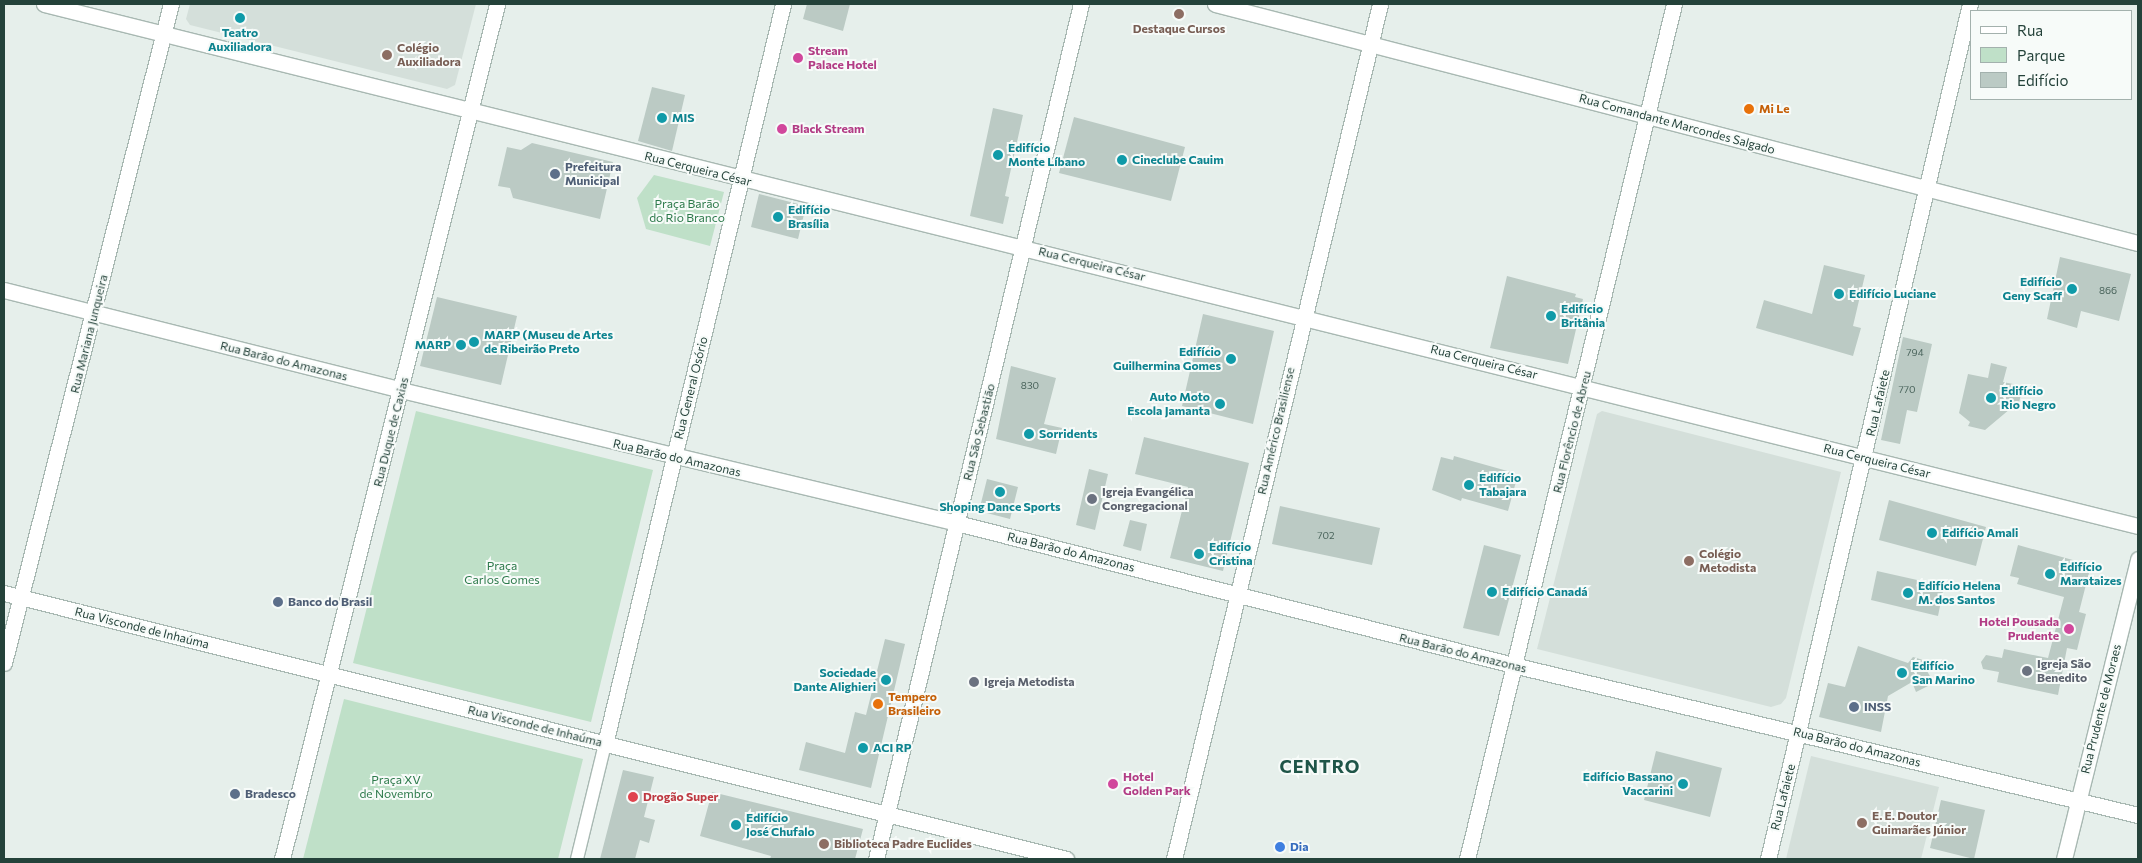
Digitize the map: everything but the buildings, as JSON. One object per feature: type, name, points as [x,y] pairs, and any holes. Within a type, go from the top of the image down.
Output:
[{"type":"street","name":"Rua Cerqueira César","points":[[44,4],[472,110],[741,180],[1023,247],[2138,526]]},
{"type":"street","name":"Rua Mariana Junqueira","points":[[4,663],[95,313],[171,4]]},
{"type":"street","name":"Rua Duque de Caxias","points":[[282,859],[472,110],[497,4]]},
{"type":"street","name":"Rua General Osório","points":[[577,859],[783,4]]},
{"type":"street","name":"Rua São Sebastião","points":[[876,859],[1081,4]]},
{"type":"street","name":"Rua Comandante Marcondes Salgado","points":[[1215,4],[1927,190],[2138,242]]},
{"type":"street","name":"Rua Américo Brasiliense","points":[[1174,859],[1303,317],[1380,4]]},
{"type":"street","name":"Rua Florêncio de Abreu","points":[[1467,859],[1513,665],[1583,387],[1674,4]]},
{"type":"street","name":"Rua Lafaiete","points":[[1768,859],[1866,458],[1970,4]]},
{"type":"street","name":"Rua Barão do Amazonas","points":[[4,290],[675,457],[957,523],[1513,665],[2138,815]]},
{"type":"street","name":"Rua Prudente de Moraes","points":[[2064,859],[2138,558]]},
{"type":"street","name":"Rua Visconde de Inhaúma","points":[[4,593],[1066,859]]},
{"type":"shaded area","name":"Colégio Auxiliadora","points":[[190,4],[476,4],[455,85],[447,89],[190,25],[186,19]]},
{"type":"shaded area","name":"Colégio Metodista","points":[[1602,411],[1841,472],[1786,698],[1781,704],[1771,707],[1537,649],[1597,414]]},
{"type":"shaded area","name":"E. E. Doutor Guimarães Júnior","points":[[1811,756],[1939,787],[1921,859],[1786,859]]},
{"type":"green space","name":"Praça Barão do Rio Branco","points":[[654,175],[724,192],[710,246],[646,229],[637,198]]},
{"type":"green space","name":"Praça Carlos Gomes","points":[[416,411],[653,470],[591,722],[353,663]]},
{"type":"green space","name":"Praça XV de Novembro","points":[[344,699],[583,759],[558,859],[303,859]]},
{"type":"place","name":"Destaque Cursos","points":[[1179,14]]},
{"type":"place","name":"Teatro Auxiliadora","points":[[240,18]]},
{"type":"place","name":"Colégio Auxiliadora","points":[[387,55]]},
{"type":"place","name":"Stream Palace Hotel","points":[[798,58]]},
{"type":"place","name":"Mi Le","points":[[1749,109]]},
{"type":"place","name":"MIS","points":[[662,118]]},
{"type":"place","name":"Black Stream","points":[[782,129]]},
{"type":"place","name":"Edifício Monte Líbano","points":[[998,155]]},
{"type":"place","name":"Cineclube Cauim","points":[[1122,160]]},
{"type":"place","name":"Prefeitura Municipal","points":[[555,174]]},
{"type":"place","name":"Edifício Brasília","points":[[778,217]]},
{"type":"place","name":"Edifício Geny Scaff","points":[[2072,289]]},
{"type":"place","name":"Edifício Luciane","points":[[1839,294]]},
{"type":"place","name":"Edifício Britânia","points":[[1551,316]]},
{"type":"place","name":"MARP (Museu de Artes de Ribeirão Preto","points":[[474,342]]},
{"type":"place","name":"MARP","points":[[461,345]]},
{"type":"place","name":"Edifício Guilhermina Gomes","points":[[1231,359]]},
{"type":"place","name":"Edifício Rio Negro","points":[[1991,398]]},
{"type":"place","name":"Auto Moto Escola Jamanta","points":[[1220,404]]},
{"type":"place","name":"Sorridents","points":[[1029,434]]},
{"type":"place","name":"Edifício Tabajara","points":[[1469,485]]},
{"type":"place","name":"Shoping Dance Sports","points":[[1000,492]]},
{"type":"place","name":"Igreja Evangélica Congregacional","points":[[1092,499]]},
{"type":"place","name":"Edifício Amali","points":[[1932,533]]},
{"type":"place","name":"Edifício Cristina","points":[[1199,554]]},
{"type":"place","name":"Colégio Metodista","points":[[1689,561]]},
{"type":"place","name":"Edifício Marataizes","points":[[2050,574]]},
{"type":"place","name":"Edifício Canadá","points":[[1492,592]]},
{"type":"place","name":"Edifício Helena M. dos Santos","points":[[1908,593]]},
{"type":"place","name":"Banco do Brasil","points":[[278,602]]},
{"type":"place","name":"Hotel Pousada Prudente","points":[[2069,629]]},
{"type":"place","name":"Igreja São Benedito","points":[[2027,671]]},
{"type":"place","name":"Edifício San Marino","points":[[1902,673]]},
{"type":"place","name":"Sociedade Dante Alighieri","points":[[886,680]]},
{"type":"place","name":"Igreja Metodista","points":[[974,682]]},
{"type":"place","name":"Tempero Brasileiro","points":[[878,704]]},
{"type":"place","name":"INSS","points":[[1854,707]]},
{"type":"place","name":"ACI RP","points":[[863,748]]},
{"type":"place","name":"Hotel Golden Park","points":[[1113,784]]},
{"type":"place","name":"Edifício Bassano Vaccarini","points":[[1683,784]]},
{"type":"place","name":"Bradesco","points":[[235,794]]},
{"type":"place","name":"Drogão Super","points":[[633,797]]},
{"type":"place","name":"E. E. Doutor Guimarães Júnior","points":[[1862,823]]},
{"type":"place","name":"Edifício José Chufalo","points":[[736,825]]},
{"type":"place","name":"Biblioteca Padre Euclides","points":[[824,844]]},
{"type":"place","name":"Dia","points":[[1280,847]]},
{"type":"district","name":"CENTRO","points":[[1320,766]]}]
